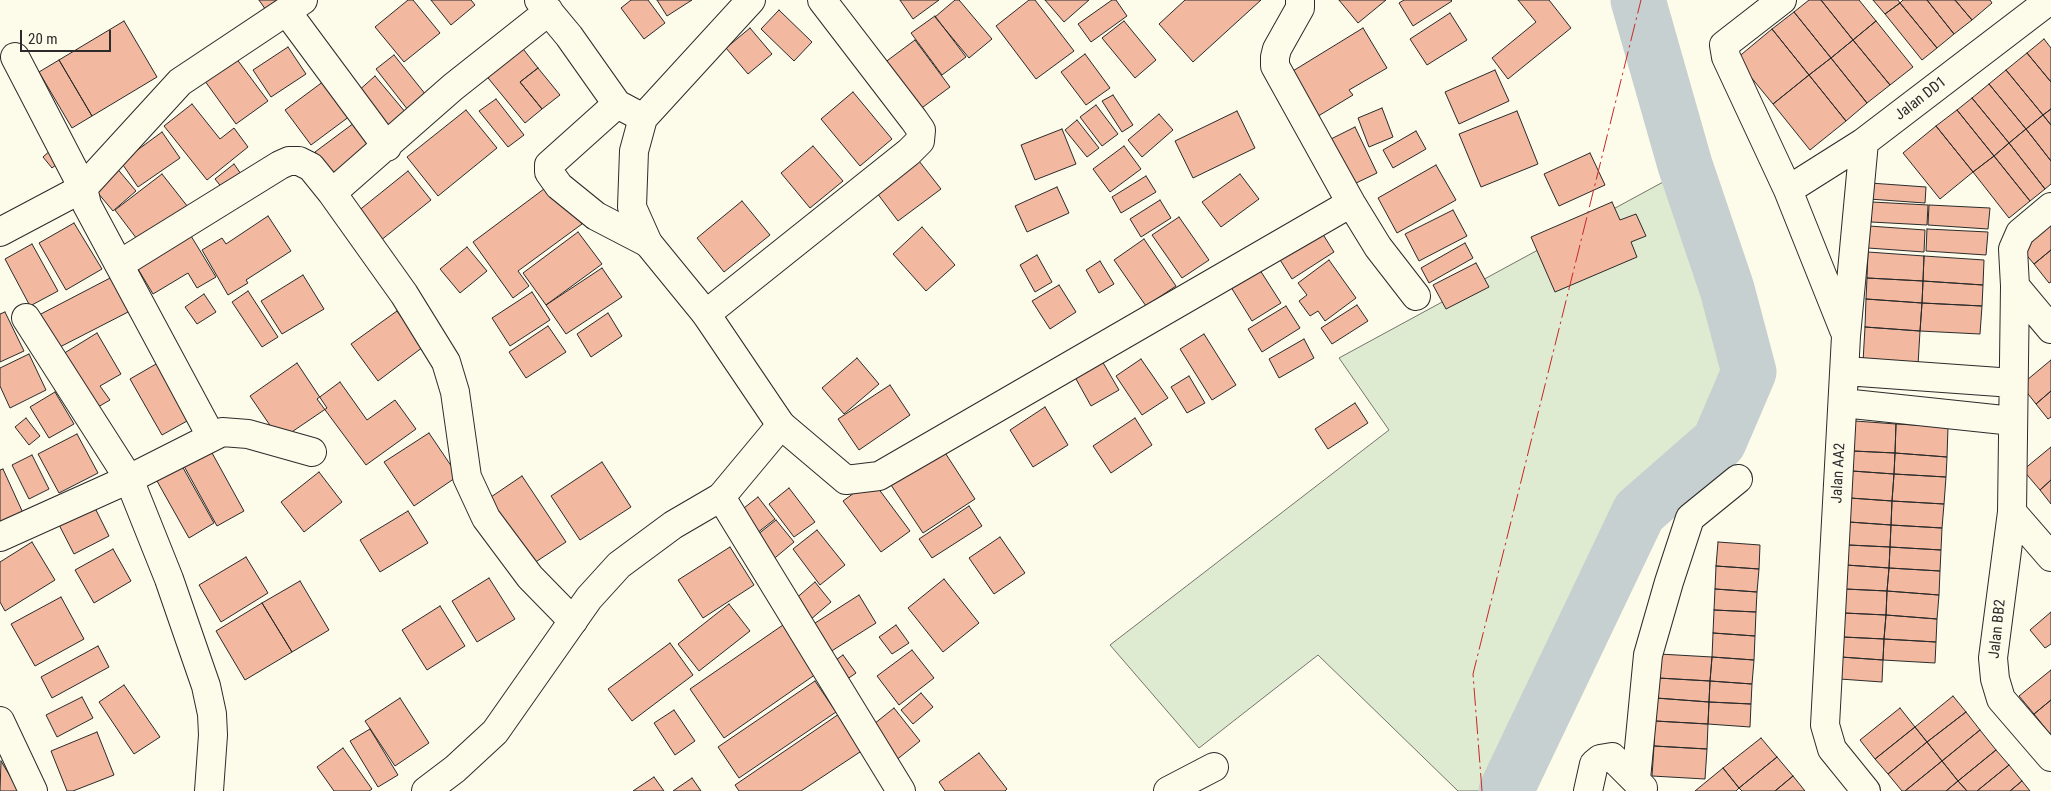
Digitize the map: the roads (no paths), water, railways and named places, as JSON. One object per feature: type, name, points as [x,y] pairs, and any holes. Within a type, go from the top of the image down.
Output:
[{"type":"street","points":[[751,0],[643,118],[634,151],[632,207],[648,243],[706,314],[781,426],[846,480],[879,476],[1351,203]]},
{"type":"street","points":[[706,314],[909,152],[920,141],[921,130],[822,0]]},
{"type":"street","points":[[1300,0],[1300,8],[1277,49],[1275,66],[1351,203],[1378,247],[1416,296]]},
{"type":"street","points":[[1782,0],[1724,46],[1726,57],[1788,190],[1846,336]]},
{"type":"street","name":"Jalan DD1","points":[[1788,190],[1864,142],[2050,0]]},
{"type":"street","points":[[0,232],[83,188],[180,82],[295,6],[387,147]]},
{"type":"street","points":[[332,192],[387,147],[544,6],[617,104],[643,118]]},
{"type":"street","points":[[15,57],[83,188],[86,205],[120,264],[211,436]]},
{"type":"street","points":[[617,104],[549,165],[549,172],[559,186],[596,216],[648,243]]},
{"type":"street","name":"Jalan AA2","points":[[1864,142],[1846,336],[1825,725],[1832,749],[1866,791]]},
{"type":"street","points":[[120,264],[289,161],[299,161],[311,167],[332,192],[404,294],[446,362],[455,392],[467,477],[486,518],[530,577],[573,621]]},
{"type":"street","name":"Jalan BB2","points":[[2051,207],[2020,233],[2013,249],[2015,286],[2012,512],[1993,658],[1995,680],[2002,699],[2051,757]]},
{"type":"street","points":[[2015,286],[2051,329]]},
{"type":"street","points":[[26,318],[129,479],[169,579],[206,686],[212,714],[213,735],[210,791]]},
{"type":"street","points":[[1845,371],[2013,383]]},
{"type":"street","points":[[1843,403],[2013,421]]},
{"type":"street","points":[[426,791],[455,769],[494,732],[589,598],[619,565],[674,525],[721,497],[781,426]]},
{"type":"street","points":[[0,537],[129,479],[222,432],[233,432],[312,452]]},
{"type":"street","points":[[1641,785],[1648,655],[1669,582],[1690,518],[1738,479]]},
{"type":"street","points":[[721,497],[901,791]]},
{"type":"street","points":[[2012,512],[2051,557]]},
{"type":"street","points":[[0,721],[33,791]]},
{"type":"street","points":[[1588,791],[1594,764],[1600,759],[1612,757],[1641,785]]},
{"type":"street","points":[[1168,791],[1214,767]]},
{"type":"waterway","points":[[1506,791],[1639,512],[1719,442],[1749,372],[1727,289],[1685,165],[1638,0]]}]
